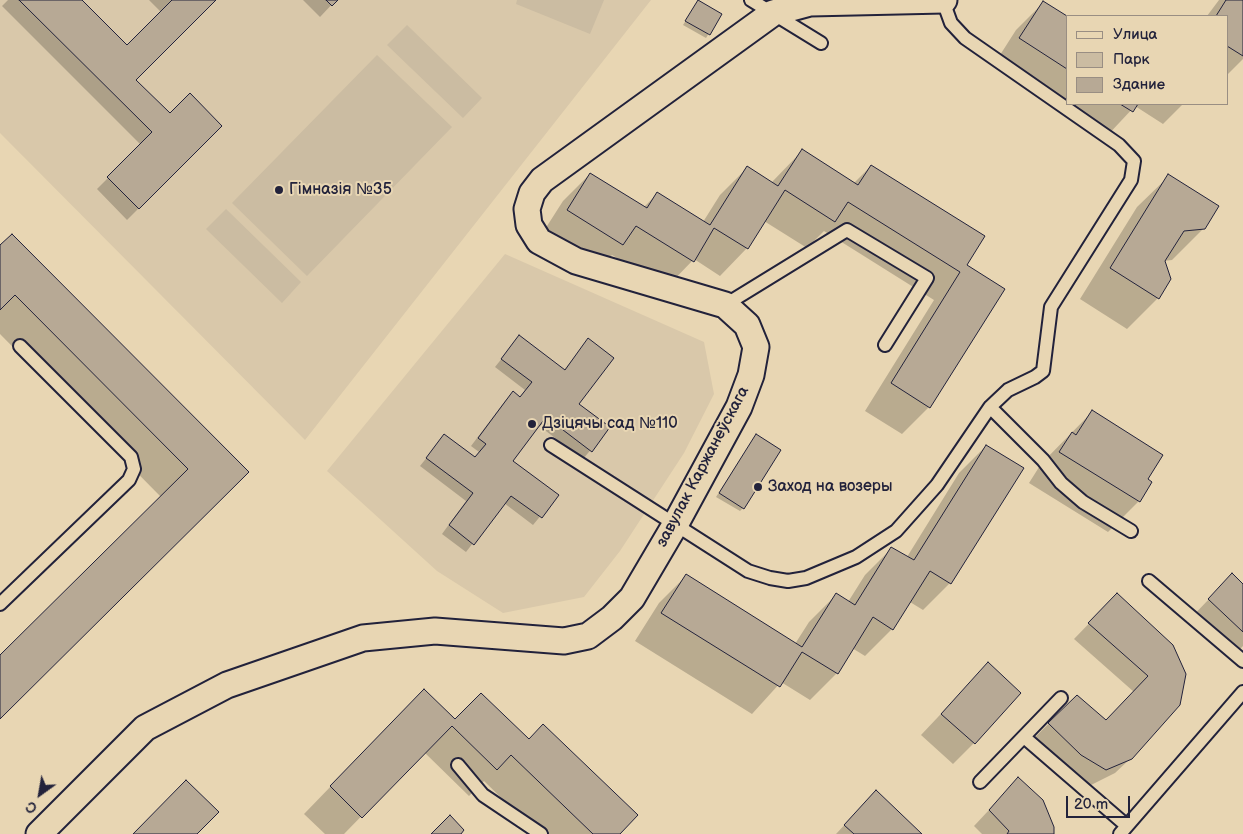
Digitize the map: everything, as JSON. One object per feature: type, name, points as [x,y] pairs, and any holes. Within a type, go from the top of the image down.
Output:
[{"type":"street","name":"завулак Каржанеўскага","points":[[39,834],[145,728],[227,685],[363,638],[435,631],[564,641],[588,636],[612,618],[632,598],[675,525],[739,407],[751,375],[756,347],[747,325],[725,305],[576,261],[555,252],[539,241],[529,225],[527,209],[532,193],[542,180],[773,13],[810,3],[944,1]]},
{"type":"lane","points":[[751,0],[821,43]]},
{"type":"lane","points":[[552,445],[748,571],[788,581],[822,573],[856,558],[896,531],[937,485],[990,407],[1008,390],[1043,371],[1051,307],[1130,180],[1134,161],[1119,145],[965,38],[952,23],[944,1]]},
{"type":"lane","points":[[725,305],[847,230],[927,278],[885,345]]},
{"type":"lane","points":[[0,604],[129,480],[134,469],[132,457],[20,346]]},
{"type":"lane","points":[[990,407],[1069,490],[1084,502],[1130,530]]},
{"type":"lane","points":[[1149,581],[1243,661]]},
{"type":"lane","points":[[1024,737],[1124,830],[1243,692]]},
{"type":"lane","points":[[980,782],[1061,698]]},
{"type":"lane","points":[[458,765],[483,795],[541,834]]},
{"type":"shaded area","name":"Гімназія №35","points":[[0,0],[651,0],[305,440],[0,133]]},
{"type":"shaded area","name":"Дзіцячы сад №110","points":[[505,254],[704,342],[714,394],[684,453],[620,551],[584,597],[503,613],[437,571],[327,471]]},
{"type":"green space","points":[[517,0],[604,0],[590,34],[516,4]]},
{"type":"green space","points":[[407,25],[482,98],[463,118],[387,45]]},
{"type":"green space","points":[[377,55],[452,127],[307,276],[232,203]]},
{"type":"green space","points":[[226,209],[301,282],[282,303],[206,229]]},
{"type":"building","points":[[19,0],[82,0],[127,45],[172,0],[216,0],[136,80],[170,113],[190,93],[222,126],[139,209],[107,177],[152,132]]},
{"type":"building","points":[[326,0],[338,0],[332,6]]},
{"type":"building","points":[[698,0],[722,14],[710,35],[685,21]]},
{"type":"building","points":[[1226,0],[1243,0],[1243,56],[1228,47],[1228,15],[1217,15]]},
{"type":"building","points":[[1043,1],[1066,15],[1066,68],[1019,38]]},
{"type":"building","points":[[1122,105],[1137,105],[1133,112]]},
{"type":"building","points":[[802,149],[858,185],[871,165],[985,236],[967,265],[1005,289],[930,408],[891,383],[960,272],[848,202],[835,222],[785,190],[748,249],[714,228],[694,262],[636,226],[623,245],[567,210],[590,173],[647,208],[657,192],[710,225],[747,166],[778,186]]},
{"type":"building","points":[[1168,174],[1219,206],[1205,229],[1184,231],[1165,261],[1171,279],[1159,299],[1110,268]]},
{"type":"building","points":[[12,234],[249,472],[0,719],[0,655],[188,469],[15,295],[0,310],[0,245]]},
{"type":"building","points":[[519,335],[565,370],[588,338],[614,358],[579,404],[610,427],[592,452],[546,417],[513,461],[559,495],[542,518],[511,496],[474,545],[449,525],[473,493],[426,458],[444,434],[475,457],[486,444],[478,438],[513,391],[520,397],[532,382],[501,359]]},
{"type":"building","points":[[1092,410],[1163,455],[1148,479],[1152,482],[1140,502],[1059,452],[1072,432],[1076,435]]},
{"type":"building","points":[[756,434],[781,450],[744,509],[719,493]]},
{"type":"building","points":[[986,445],[1024,468],[951,584],[930,571],[893,630],[873,617],[838,674],[802,652],[780,687],[661,613],[686,574],[802,647],[836,593],[855,605],[891,547],[914,560]]},
{"type":"building","points":[[1232,573],[1243,584],[1243,632],[1208,599]]},
{"type":"building","points":[[1117,593],[1173,645],[1186,674],[1180,705],[1132,759],[1106,770],[1081,755],[1048,723],[1077,695],[1106,720],[1148,676],[1088,623]]},
{"type":"building","points":[[988,662],[1021,693],[975,744],[941,714]]},
{"type":"building","points":[[424,689],[455,719],[481,693],[529,739],[543,724],[638,815],[620,834],[593,834],[511,755],[497,770],[452,726],[362,818],[330,786]]},
{"type":"building","points":[[1018,777],[1043,800],[1054,827],[1054,834],[1007,834],[1009,831],[989,810]]},
{"type":"building","points":[[186,780],[219,812],[197,834],[133,834]]},
{"type":"building","points":[[876,790],[922,834],[854,834],[844,825]]},
{"type":"building","points":[[450,815],[464,830],[461,834],[431,834]]},
{"type":"place","name":"Гімназія №35","points":[[279,190]]},
{"type":"place","name":"Дзіцячы сад №110","points":[[532,424]]},
{"type":"place","name":"Заход на возеры","points":[[758,487]]}]
